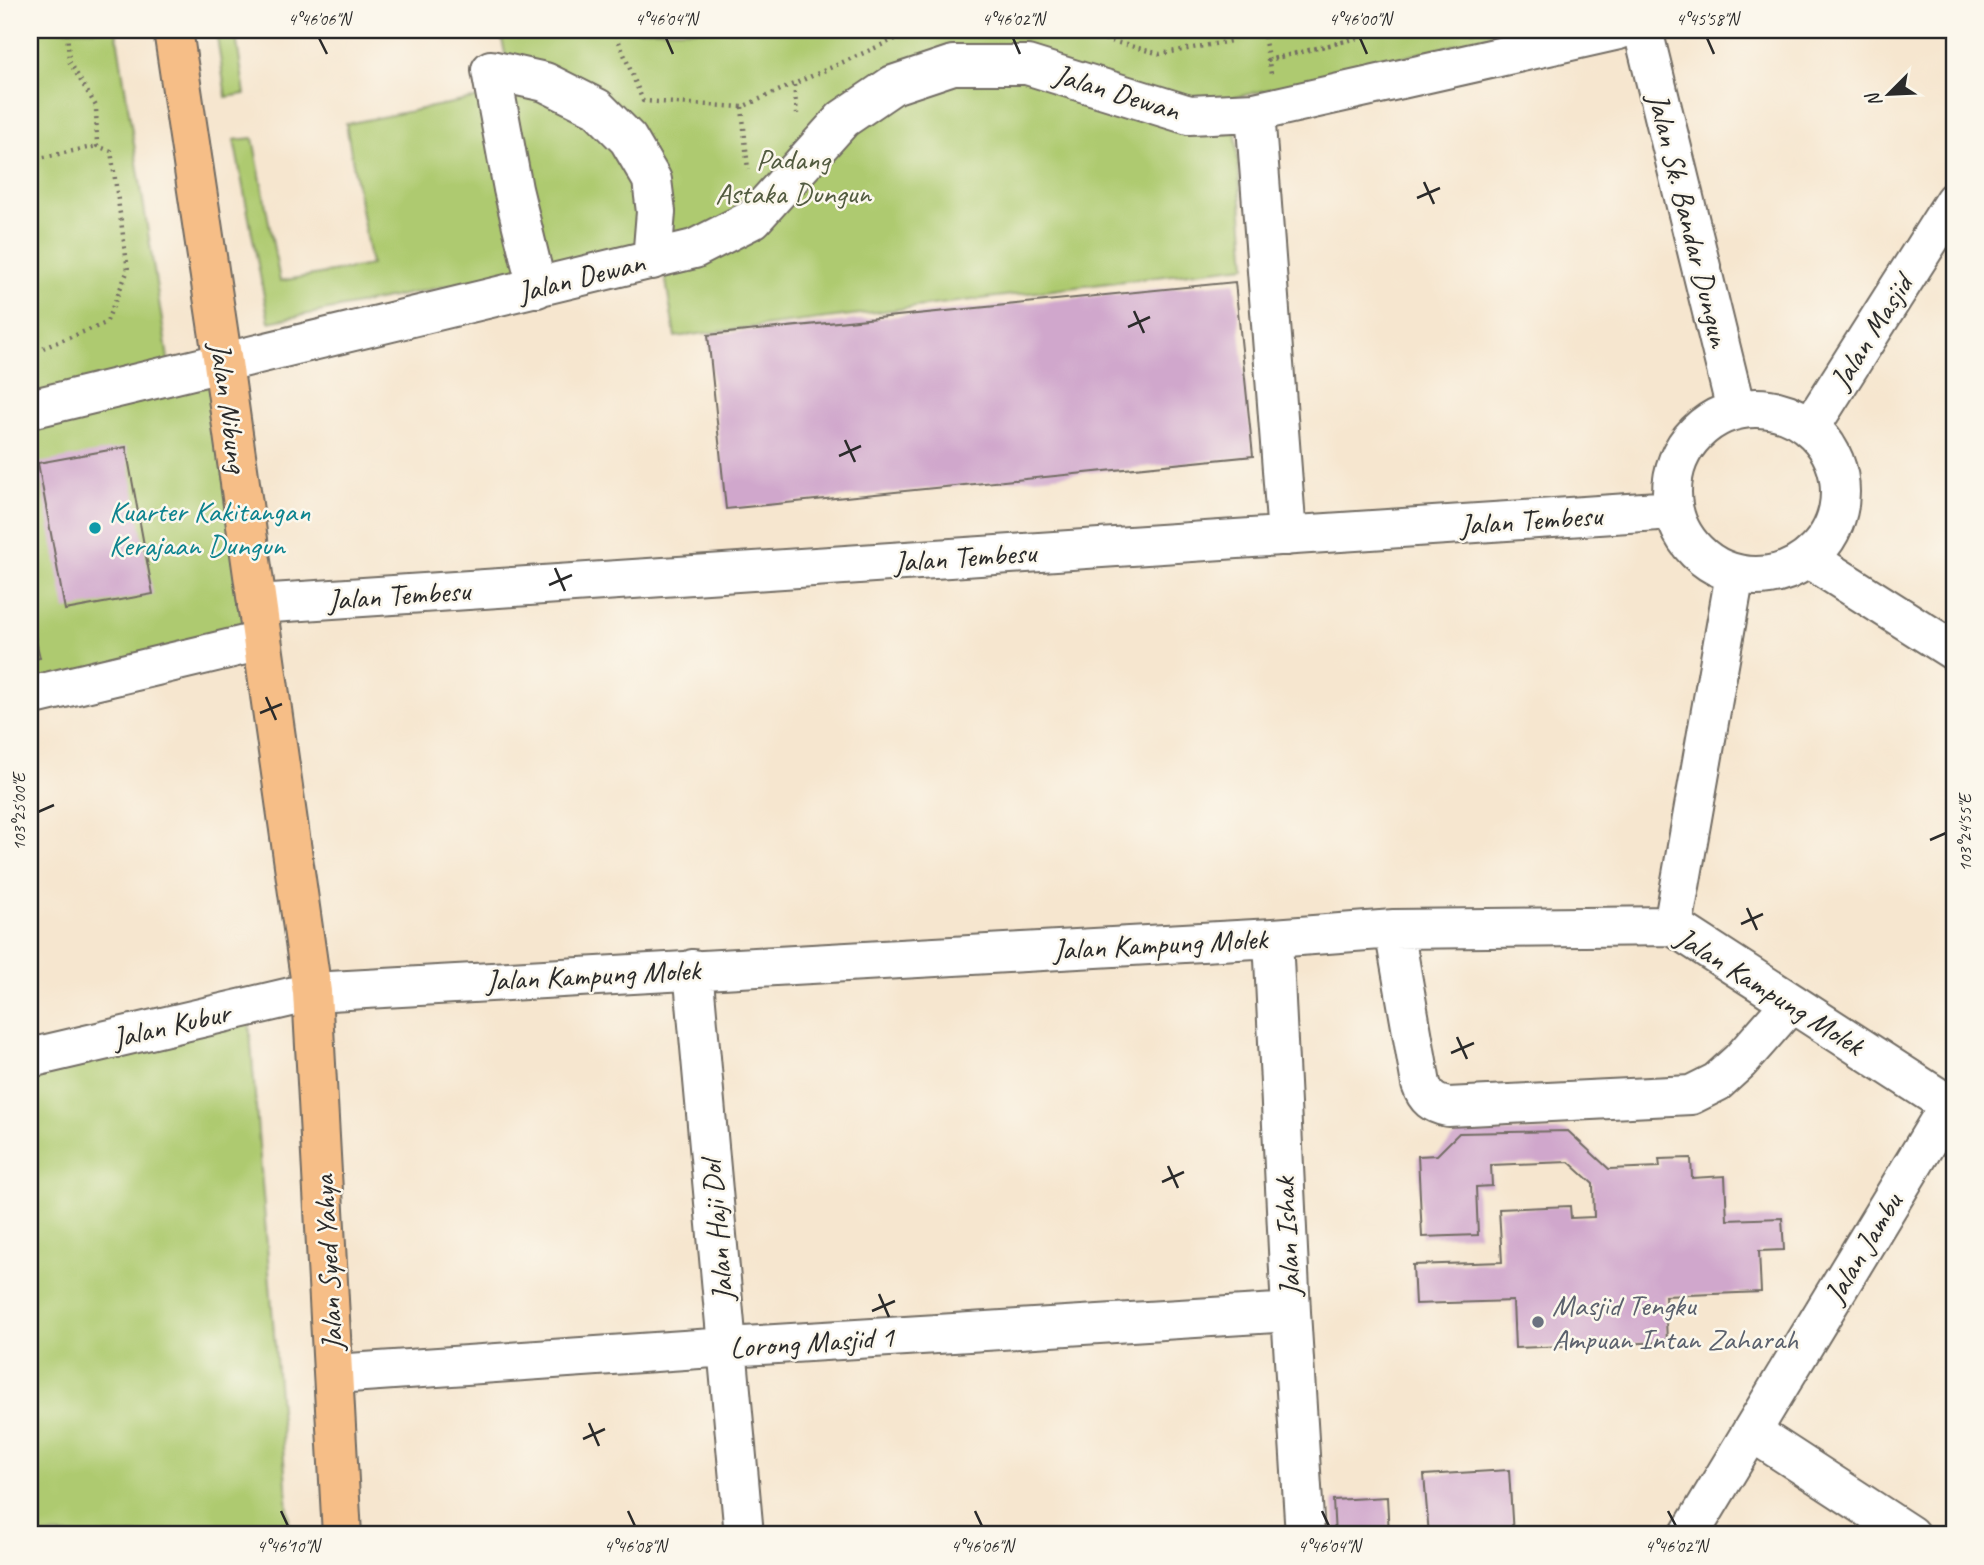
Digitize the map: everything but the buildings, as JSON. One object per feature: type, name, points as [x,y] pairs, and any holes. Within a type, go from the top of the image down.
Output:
[{"type":"main road","name":"Jalan Nibung","points":[[173,30],[312,992]]},
{"type":"main road","name":"Jalan Syed Yahya","points":[[312,992],[342,1535]]},
{"type":"street","name":"Jalan Dewan","points":[[30,409],[694,250],[753,219],[843,119],[893,85],[953,65],[1027,65],[1189,115],[1255,112],[1619,30]]},
{"type":"street","name":"Jalan Sk. Bandar Dungun","points":[[1643,30],[1736,410]]},
{"type":"street","points":[[537,288],[513,189],[491,70],[545,82],[597,108],[628,139],[652,180],[656,212],[652,260]]},
{"type":"street","points":[[1255,112],[1287,536]]},
{"type":"street","name":"Jalan Masjid","points":[[1810,428],[1954,201]]},
{"type":"street","points":[[1762,408],[1788,414],[1810,428],[1833,457],[1841,494],[1832,530],[1809,559],[1774,576],[1735,574],[1707,561],[1685,539],[1673,510],[1672,478],[1685,447],[1706,424],[1736,410],[1762,408]]},
{"type":"street","name":"Jalan Tembesu","points":[[257,604],[1673,510]]},
{"type":"street","points":[[1809,559],[1954,651]]},
{"type":"street","points":[[1673,926],[1735,574]]},
{"type":"street","points":[[30,696],[262,641]]},
{"type":"street","name":"Jalan Kampung Molek","points":[[312,992],[1394,929],[1673,926],[1952,1107]]},
{"type":"street","points":[[1394,929],[1421,1084],[1425,1096],[1436,1105],[1448,1107],[1691,1095],[1717,1082],[1740,1061],[1791,1003]]},
{"type":"street","name":"Jalan Ishak","points":[[1273,938],[1305,1535]]},
{"type":"street","name":"Jalan Haji Dol","points":[[693,970],[744,1535]]},
{"type":"street","name":"Jalan Kubur","points":[[30,1058],[312,992]]},
{"type":"street","name":"Jalan Jambu","points":[[1689,1535],[1952,1107]]},
{"type":"street","name":"Lorong Masjid 1","points":[[335,1374],[1291,1312]]},
{"type":"street","points":[[1752,1432],[1910,1535]]},
{"type":"path","points":[[67,30],[69,61],[96,106],[97,146]]},
{"type":"path","points":[[612,30],[643,101],[742,107],[904,32],[913,42]]},
{"type":"path","points":[[1071,30],[1160,54],[1231,41],[1240,30]]},
{"type":"path","points":[[1117,30],[1120,43]]},
{"type":"path","points":[[1268,60],[1391,30]]},
{"type":"path","points":[[742,107],[753,219]]},
{"type":"path","points":[[30,160],[97,146],[111,151],[128,271],[106,323],[30,353]]},
{"type":"green space","points":[[30,30],[116,30],[170,371],[30,404]]},
{"type":"green space","points":[[216,30],[235,30],[245,94],[226,97]]},
{"type":"green space","name":"Padang Astaka Dungun","points":[[500,30],[1517,30],[1233,98],[1246,266],[675,337],[660,243],[269,322],[234,140],[253,138],[280,281],[371,265],[346,124],[513,91]]},
{"type":"green space","points":[[223,363],[262,641],[30,695],[30,409]]},
{"type":"green space","points":[[249,1019],[290,1535],[30,1535],[30,1069]]},
{"type":"place","name":"Kuarter Kakitangan Kerajaan Dungun","points":[[95,528]]},
{"type":"place","name":"Masjid Tengku Ampuan Intan Zaharah","points":[[1538,1322]]}]
